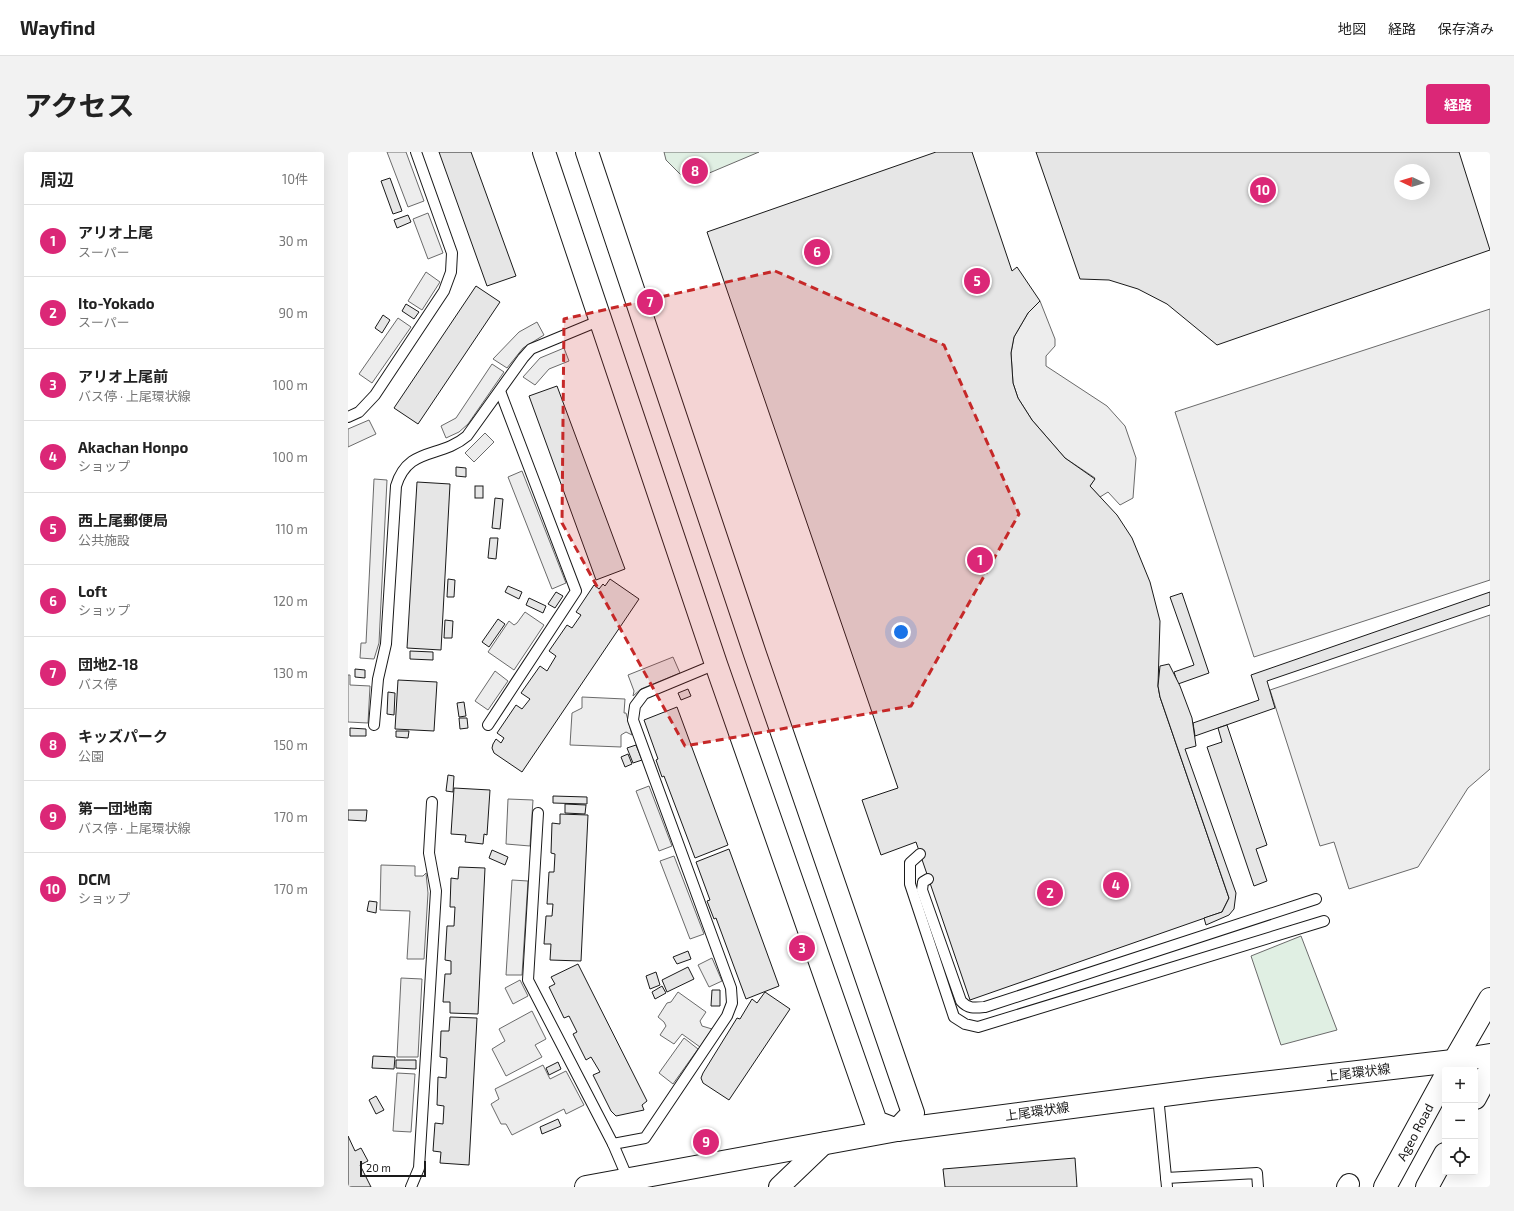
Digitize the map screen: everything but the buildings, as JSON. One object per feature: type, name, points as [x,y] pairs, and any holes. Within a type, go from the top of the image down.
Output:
[{"type":"main road","points":[[544,152],[716,664],[876,1122],[897,1130],[913,1113],[755,654],[587,152]]},
{"type":"main road","name":"Ageo Road","points":[[1450,1067],[1490,999]]},
{"type":"main road","name":"上尾環状線","points":[[1455,1067],[1490,1055]]},
{"type":"main road","name":"上尾環状線","points":[[586,1187],[630,1183],[826,1142],[897,1130],[1158,1096],[1442,1070]]},
{"type":"main road","points":[[1478,1092],[1490,1070]]},
{"type":"main road","name":"Ageo Road","points":[[1385,1187],[1442,1082]]},
{"type":"street","points":[[779,1187],[826,1142]]},
{"type":"lane","points":[[348,416],[359,412],[375,396],[444,291],[451,272],[452,253],[416,152]]},
{"type":"lane","points":[[374,725],[378,679],[386,644],[396,486],[400,474],[407,464],[415,459],[458,444],[467,436],[523,358],[532,349],[601,320]]},
{"type":"lane","points":[[488,725],[576,591],[500,391]]},
{"type":"lane","points":[[613,1144],[645,1138],[727,1016],[732,1002],[731,988],[633,720],[635,706],[644,694],[716,664]]},
{"type":"lane","points":[[411,1187],[419,1168],[436,891],[429,853],[432,802]]},
{"type":"lane","points":[[538,814],[528,980],[613,1144],[630,1183]]},
{"type":"lane","points":[[920,854],[910,863],[910,884],[954,1017],[965,1024],[978,1027],[992,1024],[1324,921]]},
{"type":"lane","points":[[928,879],[923,882],[922,890],[961,1001],[966,1007],[974,1008],[985,1007],[1316,899]]},
{"type":"lane","points":[[1158,1096],[1166,1182],[1257,1173],[1258,1187]]},
{"type":"highlighted area","points":[[775,271],[944,345],[1019,514],[911,706],[685,746],[562,523],[564,319]]},
{"type":"green space","points":[[664,152],[759,152],[688,182],[666,160]]},
{"type":"green space","points":[[1301,936],[1337,1030],[1281,1045],[1251,956]]},
{"type":"shaded area","points":[[387,152],[406,152],[424,201],[408,207]]},
{"type":"shaded area","points":[[428,213],[443,253],[428,259],[413,219]]},
{"type":"shaded area","points":[[426,272],[440,282],[422,310],[408,301]]},
{"type":"shaded area","points":[[1040,301],[1055,339],[1055,346],[1046,356],[1046,366],[1107,406],[1125,426],[1136,458],[1133,498],[1120,505],[1108,492],[1100,497],[1090,486],[1095,478],[1065,458],[1032,420],[1018,398],[1013,383],[1011,353],[1014,337],[1028,313]]},
{"type":"shaded area","points":[[1490,309],[1490,580],[1254,657],[1175,412]]},
{"type":"shaded area","points":[[398,318],[411,327],[372,383],[359,374]]},
{"type":"shaded area","points":[[537,322],[544,335],[523,348],[507,368],[493,359],[519,332]]},
{"type":"shaded area","points":[[564,348],[569,361],[549,369],[535,385],[523,377],[540,358]]},
{"type":"shaded area","points":[[492,364],[504,372],[468,424],[459,432],[446,438],[441,426],[456,418]]},
{"type":"shaded area","points":[[369,420],[376,434],[348,447],[348,429]]},
{"type":"shaded area","points":[[485,433],[494,442],[474,462],[465,453]]},
{"type":"shaded area","points":[[522,471],[566,583],[552,589],[508,477]]},
{"type":"shaded area","points":[[374,479],[387,480],[379,643],[374,659],[360,658],[361,643],[366,643]]},
{"type":"shaded area","points":[[525,612],[544,625],[514,670],[488,652],[509,621],[514,625]]},
{"type":"shaded area","points":[[1490,615],[1490,769],[1468,788],[1418,867],[1349,889],[1334,842],[1320,846],[1270,690]]},
{"type":"shaded area","points":[[673,657],[680,673],[641,689],[633,696],[634,691],[628,675]]},
{"type":"shaded area","points":[[495,671],[508,681],[488,710],[475,701]]},
{"type":"shaded area","points":[[348,675],[350,675],[350,685],[370,686],[368,723],[348,722]]},
{"type":"shaded area","points":[[582,697],[625,699],[624,713],[626,713],[632,735],[626,732],[621,735],[621,747],[570,745],[572,713],[582,708]]},
{"type":"shaded area","points":[[649,786],[672,846],[659,851],[636,791]]},
{"type":"shaded area","points":[[508,799],[533,800],[530,846],[506,844]]},
{"type":"shaded area","points":[[674,856],[704,934],[690,939],[660,861]]},
{"type":"shaded area","points":[[381,865],[415,866],[415,876],[423,876],[426,873],[428,893],[424,959],[407,959],[410,911],[380,910]]},
{"type":"shaded area","points":[[512,880],[528,881],[522,975],[506,975]]},
{"type":"shaded area","points":[[712,958],[722,981],[709,987],[698,965]]},
{"type":"shaded area","points":[[401,978],[422,979],[418,1057],[397,1057]]},
{"type":"shaded area","points":[[520,980],[528,996],[513,1004],[505,988]]},
{"type":"shaded area","points":[[678,992],[706,1012],[700,1021],[702,1026],[712,1029],[700,1047],[682,1034],[674,1044],[660,1035],[666,1026],[658,1017],[667,1003],[671,1002]]},
{"type":"shaded area","points":[[532,1011],[546,1039],[535,1045],[542,1057],[506,1076],[492,1049],[505,1041],[499,1029]]},
{"type":"shaded area","points":[[684,1038],[698,1049],[673,1084],[659,1073]]},
{"type":"shaded area","points":[[543,1065],[550,1079],[566,1071],[584,1105],[566,1114],[564,1109],[512,1135],[506,1124],[501,1124],[491,1104],[499,1099],[495,1089]]},
{"type":"shaded area","points":[[397,1073],[415,1074],[411,1132],[393,1131]]},
{"type":"place","name":"キッズパーク","points":[[695,171]]},
{"type":"place","name":"DCM","points":[[1263,190]]},
{"type":"place","name":"Loft","points":[[817,252]]},
{"type":"place","name":"西上尾郵便局","points":[[977,281]]},
{"type":"place","name":"団地2-18","points":[[650,302]]},
{"type":"place","name":"アリオ上尾","points":[[980,560]]},
{"type":"place","name":"Akachan Honpo","points":[[1116,885]]},
{"type":"place","name":"Ito-Yokado","points":[[1050,893]]},
{"type":"place","name":"アリオ上尾前","points":[[802,948]]},
{"type":"place","name":"第一団地南","points":[[706,1142]]}]
